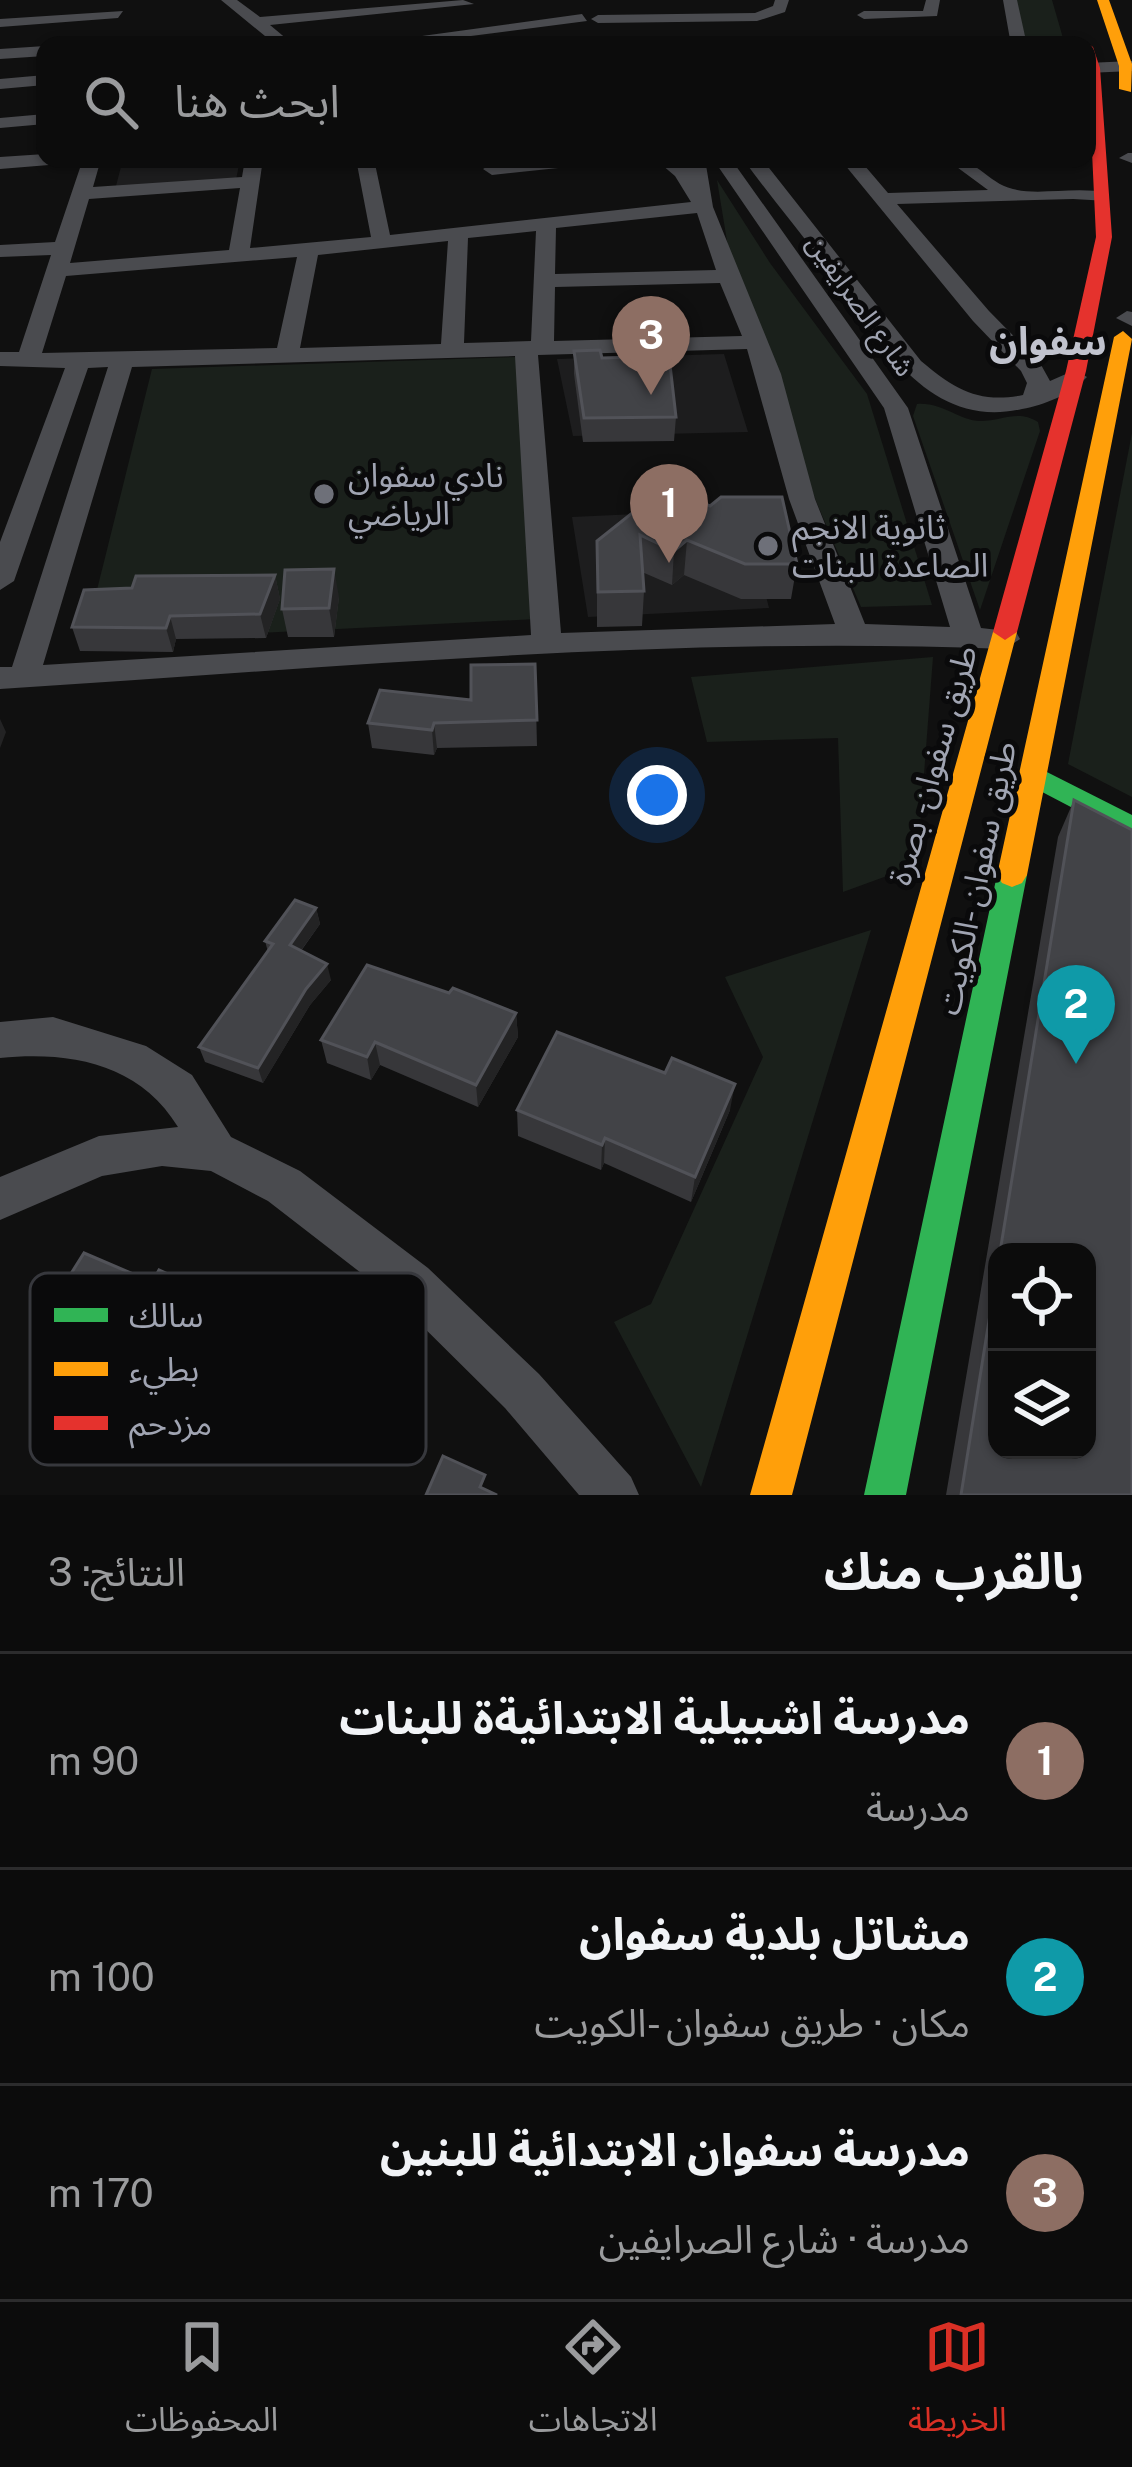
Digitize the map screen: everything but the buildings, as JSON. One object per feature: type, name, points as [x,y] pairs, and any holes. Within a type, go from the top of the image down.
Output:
[{"type":"main road","points":[[1103,0],[1129,66],[1132,190]]},
{"type":"main road","name":"طريق سفوان- بصرة","points":[[771,1495],[1077,368],[1103,237],[1082,188],[1085,168]]},
{"type":"main road","name":"طريق سفوان -الكويت","points":[[885,1495],[1130,311]]},
{"type":"main road","points":[[1077,368],[1117,370]]},
{"type":"main road","points":[[1035,776],[1132,827]]},
{"type":"street","points":[[567,0],[595,22],[765,31],[757,17]]},
{"type":"street","points":[[723,0],[734,17]]},
{"type":"street","points":[[446,36],[595,22],[757,17],[780,9],[782,0]]},
{"type":"street","points":[[860,7],[923,15],[932,13],[932,0]]},
{"type":"street","points":[[1010,0],[1017,36]]},
{"type":"street","points":[[231,2],[254,3]]},
{"type":"street","points":[[231,2],[275,36]]},
{"type":"street","points":[[257,22],[465,2],[495,36]]},
{"type":"street","points":[[860,7],[874,30]]},
{"type":"street","points":[[391,12],[402,36]]},
{"type":"street","points":[[0,23],[117,15]]},
{"type":"street","points":[[0,54],[36,52]]},
{"type":"street","points":[[1096,53],[1129,66]]},
{"type":"street","points":[[0,84],[36,81]]},
{"type":"street","points":[[0,123],[36,120]]},
{"type":"street","points":[[0,163],[36,160]]},
{"type":"street","points":[[29,358],[89,168]]},
{"type":"street","points":[[238,254],[253,168]]},
{"type":"street","points":[[367,168],[382,243]]},
{"type":"street","points":[[492,168],[503,188]]},
{"type":"street","points":[[706,168],[704,206],[757,342],[802,500],[854,633]]},
{"type":"street","name":"شارع الصرايفين","points":[[709,168],[896,408],[968,635]]},
{"type":"street","name":"شارع الصرايفين","points":[[710,168],[928,383]]},
{"type":"street","points":[[856,168],[1032,368],[1039,382],[1035,396]]},
{"type":"street","points":[[969,168],[1008,195]]},
{"type":"street","points":[[82,194],[251,182]]},
{"type":"street","points":[[881,200],[1082,188]]},
{"type":"street","points":[[0,250],[62,259],[309,250],[458,235],[528,220],[704,206]]},
{"type":"street","points":[[528,220],[546,281],[534,348],[547,644]]},
{"type":"street","points":[[452,350],[458,235]]},
{"type":"street","points":[[286,354],[309,250]]},
{"type":"street","points":[[546,281],[728,276]]},
{"type":"street","points":[[0,359],[79,362],[757,342]]},
{"type":"street","points":[[122,360],[12,678],[547,644],[854,633],[1005,639]]},
{"type":"street","points":[[0,581],[79,362]]},
{"type":"street","points":[[884,391],[928,383],[974,406],[1020,404],[1077,368]]},
{"type":"street","points":[[0,1040],[53,1035],[132,1059],[177,1088],[217,1151]]},
{"type":"street","points":[[0,1199],[99,1156],[162,1146],[217,1151],[284,1186],[398,1273]]},
{"type":"street","points":[[426,1298],[522,1391],[613,1495]]},
{"type":"shaded area","points":[[1016,0],[1052,0],[1062,36],[1025,36]]},
{"type":"shaded area","points":[[121,168],[238,168],[236,180],[116,186]]},
{"type":"shaded area","points":[[717,180],[770,263],[867,394],[932,605],[861,607],[816,501],[728,247]]},
{"type":"shaded area","points":[[724,354],[748,432],[573,436],[557,359]]},
{"type":"shaded area","name":"نادي سفوان الرياضي","points":[[518,357],[536,619],[84,642],[152,369]]},
{"type":"shaded area","points":[[917,404],[974,420],[1017,416],[1038,422],[1040,431],[980,610],[913,416]]},
{"type":"shaded area","points":[[1132,433],[1132,797],[1068,764]]},
{"type":"shaded area","points":[[744,509],[769,608],[588,617],[572,517]]},
{"type":"shaded area","points":[[933,657],[917,865],[843,892],[838,738],[707,742],[691,677]]},
{"type":"shaded area","points":[[871,930],[701,1487],[614,1322],[651,1304],[763,1057],[725,977]]},
{"type":"traffic: fast","points":[[1035,776],[1132,828]]},
{"type":"traffic: fast","points":[[885,1495],[1012,875]]},
{"type":"traffic: slow","points":[[1103,0],[1126,66],[1126,89]]},
{"type":"traffic: slow","points":[[1012,875],[1123,337]]},
{"type":"traffic: slow","points":[[771,1495],[1005,632]]},
{"type":"traffic: jam","points":[[1005,632],[1076,371],[1104,237],[1096,114]]},
{"type":"place","name":"مدرسة سفوان الابتدائية للبنين","points":[[651,395]]},
{"type":"place","name":"نادي سفوان الرياضي","points":[[324,494]]},
{"type":"place","name":"ثانوية الانجم الصاعدة للبنات","points":[[768,546]]},
{"type":"place","name":"مدرسة اشبيلية الابتدائيةة للبنات","points":[[669,563]]},
{"type":"place","name":"مشاتل بلدية سفوان","points":[[1076,1064]]},
{"type":"district","name":"سفوان","points":[[1048,341]]}]
